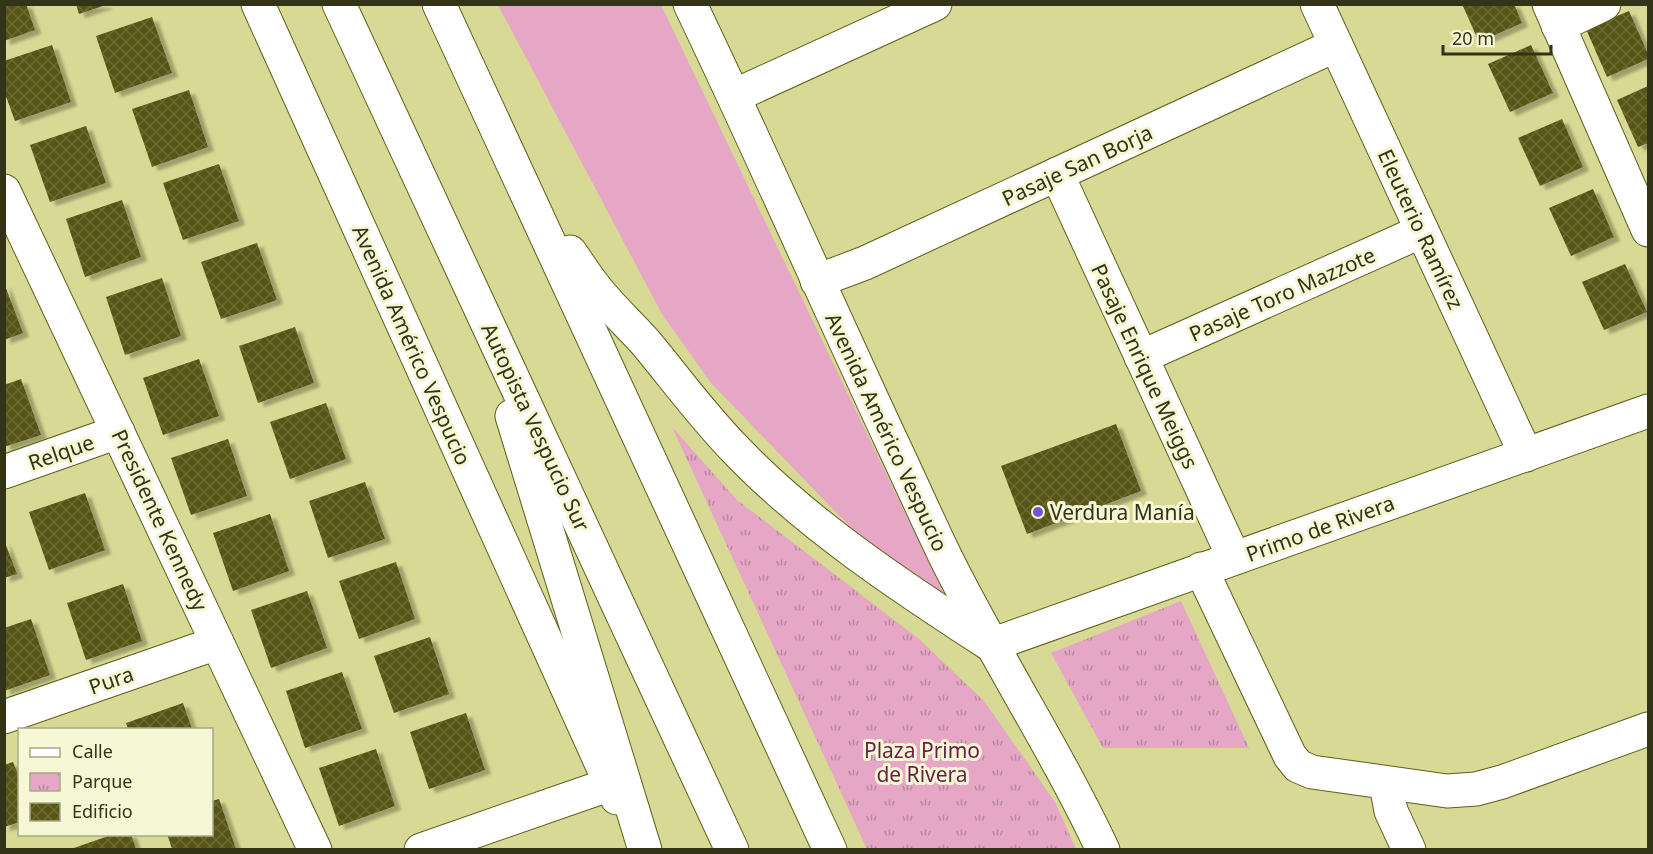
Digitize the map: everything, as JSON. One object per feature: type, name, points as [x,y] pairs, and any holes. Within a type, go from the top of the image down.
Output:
[{"type":"main road","name":"Avenida Américo Vespucio","points":[[258,4],[640,849]]},
{"type":"main road","name":"Autopista Vespucio Sur","points":[[339,4],[732,849]]},
{"type":"main road","points":[[439,4],[830,849]]},
{"type":"main road","name":"Avenida Américo Vespucio","points":[[690,4],[946,558],[991,645],[1069,782],[1103,849]]},
{"type":"main road","points":[[734,96],[935,4]]},
{"type":"main road","name":"Eleuterio Ramírez","points":[[1317,4],[1526,454]]},
{"type":"main road","points":[[1604,4],[1554,15],[1639,181],[1648,230]]},
{"type":"main road","name":"Pasaje San Borja","points":[[817,281],[865,263],[1336,45]]},
{"type":"main road","name":"Pasaje Enrique Meiggs","points":[[1057,174],[1234,558]]},
{"type":"main road","points":[[524,187],[595,287],[702,412],[750,464],[800,508],[883,573],[991,645]]},
{"type":"main road","name":"Presidente Kennedy","points":[[4,191],[11,222],[118,432],[315,849]]},
{"type":"main road","name":"Pasaje Toro Mazzote","points":[[1141,357],[1422,231]]},
{"type":"main road","points":[[474,294],[645,849]]},
{"type":"main road","name":"Primo de Rivera","points":[[991,645],[1648,411]]},
{"type":"main road","name":"Relque","points":[[4,472],[118,432]]},
{"type":"main road","points":[[1201,569],[1290,756],[1298,766],[1312,772],[1446,791],[1476,789],[1502,782],[1648,729]]},
{"type":"main road","name":"Pura","points":[[4,717],[217,643]]},
{"type":"main road","points":[[422,849],[611,784]]},
{"type":"main road","points":[[1386,784],[1391,811],[1409,849]]},
{"type":"green space","points":[[498,5],[661,5],[955,617],[855,532],[711,383],[662,314]]},
{"type":"green space","name":"Plaza Primo de Rivera","points":[[672,427],[737,500],[919,639],[984,701],[1055,802],[1076,849],[867,849]]},
{"type":"green space","points":[[1181,601],[1249,748],[1103,748],[1051,653]]},
{"type":"building","points":[[4,4],[26,4],[35,30],[4,41]]},
{"type":"building","points":[[76,4],[106,4],[106,5],[79,14]]},
{"type":"building","points":[[1462,4],[1514,4],[1522,23],[1479,42]]},
{"type":"building","points":[[1629,11],[1648,54],[1648,59],[1607,77],[1586,29]]},
{"type":"building","points":[[152,17],[172,73],[115,93],[96,36]]},
{"type":"building","points":[[52,45],[71,102],[15,121],[4,91],[4,61]]},
{"type":"building","points":[[1531,45],[1553,93],[1510,112],[1488,64]]},
{"type":"building","points":[[1648,86],[1648,143],[1638,147],[1617,100]]},
{"type":"building","points":[[189,90],[208,147],[152,167],[132,109]]},
{"type":"building","points":[[1562,119],[1583,167],[1540,186],[1518,138]]},
{"type":"building","points":[[86,126],[106,183],[50,202],[30,145]]},
{"type":"building","points":[[219,164],[239,221],[183,240],[163,183]]},
{"type":"building","points":[[1593,189],[1614,237],[1571,256],[1549,208]]},
{"type":"building","points":[[122,200],[141,257],[85,277],[66,219]]},
{"type":"building","points":[[257,243],[277,300],[221,319],[201,262]]},
{"type":"building","points":[[1625,264],[1647,312],[1604,330],[1582,282]]},
{"type":"building","points":[[162,278],[181,336],[125,355],[106,297]]},
{"type":"building","points":[[4,283],[23,333],[4,340]]},
{"type":"building","points":[[295,327],[314,383],[258,403],[239,346]]},
{"type":"building","points":[[199,359],[219,416],[163,435],[143,378]]},
{"type":"building","points":[[21,379],[41,435],[4,447],[4,385]]},
{"type":"building","points":[[326,403],[346,459],[290,479],[270,422]]},
{"type":"building","points":[[1116,424],[1141,491],[1027,534],[1001,466]]},
{"type":"building","points":[[228,439],[247,496],[191,515],[171,458]]},
{"type":"building","points":[[365,482],[385,539],[328,558],[309,501]]},
{"type":"building","points":[[85,493],[105,550],[49,570],[29,512]]},
{"type":"building","points":[[270,514],[289,571],[233,591],[213,533]]},
{"type":"building","points":[[4,540],[17,574],[4,578]]},
{"type":"building","points":[[396,562],[415,619],[359,639],[339,581]]},
{"type":"building","points":[[123,584],[142,641],[86,660],[67,603]]},
{"type":"building","points":[[307,591],[327,648],[271,668],[251,610]]},
{"type":"building","points":[[31,619],[50,675],[4,691],[4,628]]},
{"type":"building","points":[[430,637],[449,694],[394,713],[374,656]]},
{"type":"building","points":[[342,672],[362,729],[305,748],[286,691]]},
{"type":"building","points":[[183,703],[192,728],[128,728],[126,723]]},
{"type":"building","points":[[466,713],[485,770],[429,789],[410,732]]},
{"type":"building","points":[[376,749],[395,806],[339,826],[319,768]]},
{"type":"building","points":[[13,762],[18,774],[18,823],[4,827],[4,765]]},
{"type":"building","points":[[219,799],[236,849],[172,849],[168,836],[213,836],[213,801]]},
{"type":"building","points":[[108,836],[132,836],[136,849],[71,849]]},
{"type":"place","name":"Verdura Manía","points":[[1038,512]]}]
